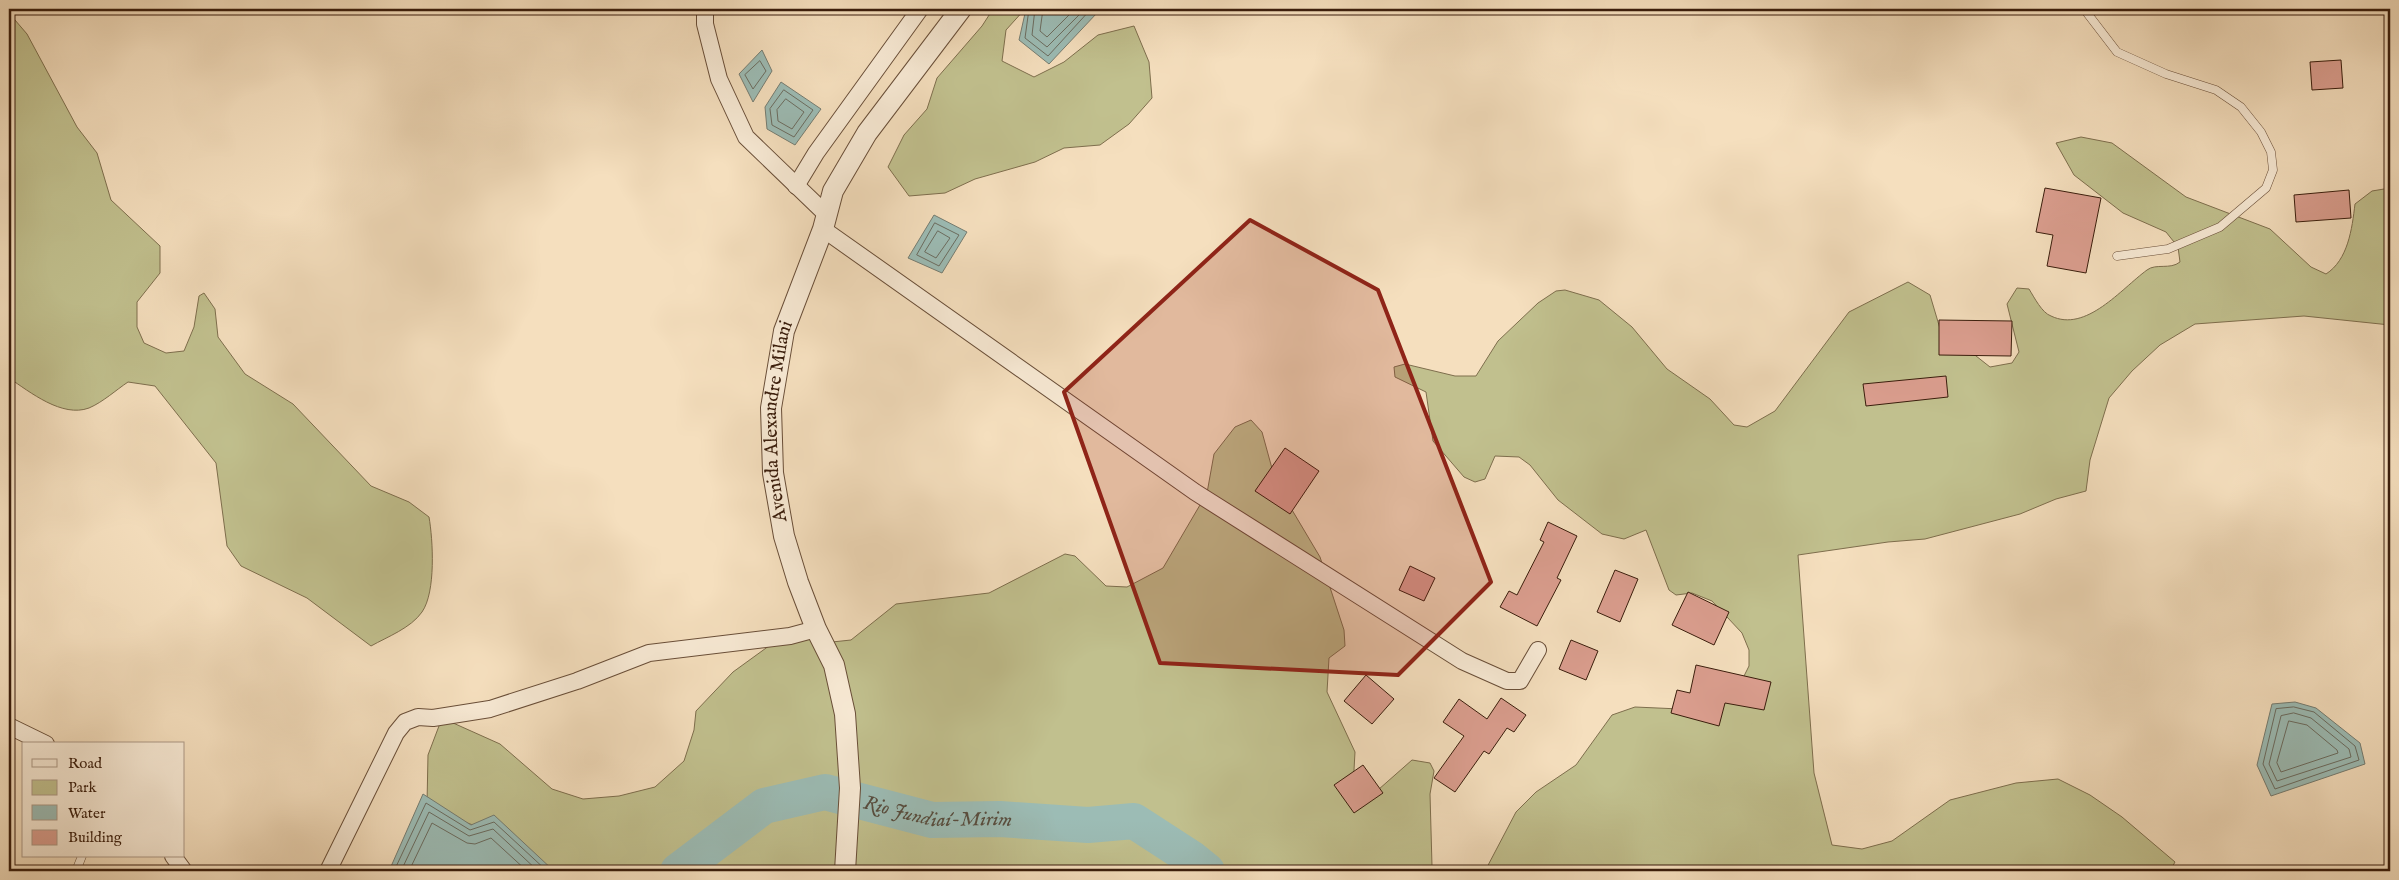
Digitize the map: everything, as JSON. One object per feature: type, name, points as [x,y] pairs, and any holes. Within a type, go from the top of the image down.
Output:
[{"type":"street","points":[[705,9],[706,24],[719,79],[746,137],[796,186],[825,222],[1195,492],[1462,661],[1507,681],[1520,681],[1538,650]]},
{"type":"street","points":[[796,186],[816,153],[920,9]]},
{"type":"street","name":"Avenida Alexandre Milani","points":[[845,869],[850,788],[845,714],[834,665],[816,628],[798,582],[784,536],[773,473],[771,408],[784,331],[825,222],[833,191],[867,132],[961,9]]},
{"type":"street","points":[[328,871],[396,733],[405,722],[418,716],[433,718],[490,708],[577,680],[649,653],[790,636],[816,628]]},
{"type":"street","points":[[9,726],[42,742]]},
{"type":"street","points":[[174,858],[184,871]]},
{"type":"lane","points":[[2084,9],[2118,52],[2166,74],[2216,90],[2241,107],[2261,132],[2271,152],[2273,170],[2266,188],[2220,227],[2168,249],[2117,256]]},
{"type":"lane","points":[[76,871],[81,858]]},
{"type":"highlighted area","points":[[1250,220],[1378,290],[1491,582],[1398,675],[1160,663],[1064,392]]},
{"type":"green space","points":[[993,9],[1025,9],[1006,30],[1002,61],[1034,77],[1064,62],[1098,35],[1134,26],[1149,62],[1152,98],[1129,124],[1100,145],[1064,148],[1035,162],[975,179],[945,193],[909,196],[888,167],[904,135],[927,109],[937,78],[982,26]]},
{"type":"green space","points":[[9,13],[27,34],[77,127],[97,153],[111,200],[160,246],[160,273],[137,302],[137,327],[144,343],[166,353],[184,351],[194,327],[199,296],[204,293],[215,309],[218,337],[245,374],[293,404],[371,486],[409,502],[429,517],[432,539],[430,592],[422,612],[412,623],[371,646],[307,598],[241,566],[227,546],[216,463],[155,386],[128,382],[89,408],[68,410],[47,402],[9,378]]},
{"type":"green space","points":[[2081,137],[2112,143],[2186,197],[2270,229],[2311,267],[2326,274],[2339,261],[2348,243],[2355,204],[2372,191],[2390,188],[2390,325],[2304,316],[2195,324],[2160,345],[2132,371],[2109,398],[2090,460],[2086,491],[2056,499],[2020,514],[1925,539],[1888,542],[1798,555],[1814,773],[1832,845],[1862,849],[1892,841],[1950,800],[2016,783],[2058,779],[2090,795],[2122,817],[2175,862],[2170,871],[1485,871],[1516,812],[1536,792],[1576,765],[1612,715],[1635,707],[1680,709],[1742,680],[1749,666],[1749,650],[1742,633],[1712,601],[1692,593],[1676,595],[1669,590],[1646,530],[1624,539],[1602,534],[1558,500],[1530,465],[1519,457],[1495,456],[1485,479],[1475,482],[1464,477],[1433,441],[1426,392],[1395,377],[1394,367],[1405,364],[1455,376],[1476,376],[1498,341],[1538,303],[1556,291],[1565,290],[1599,300],[1632,327],[1667,369],[1710,399],[1734,425],[1747,427],[1775,411],[1849,312],[1908,282],[1930,295],[1944,342],[1971,352],[1990,367],[2012,363],[2019,352],[2007,304],[2017,288],[2029,289],[2044,312],[2051,316],[2064,320],[2077,319],[2090,314],[2102,306],[2147,270],[2155,267],[2172,266],[2180,262],[2178,247],[2166,232],[2123,213],[2074,175],[2056,143]]},
{"type":"green space","points":[[1251,420],[1262,432],[1276,483],[1320,557],[1344,630],[1345,646],[1329,658],[1327,692],[1355,752],[1353,788],[1370,797],[1412,760],[1430,763],[1434,771],[1430,794],[1432,866],[1436,871],[522,871],[473,825],[434,811],[427,804],[428,755],[442,718],[500,744],[552,789],[583,799],[619,796],[655,787],[684,761],[694,730],[696,711],[733,672],[773,643],[800,636],[832,642],[851,640],[896,604],[989,593],[1065,554],[1075,556],[1106,586],[1127,587],[1163,568],[1207,493],[1214,454],[1235,427]]},
{"type":"water","points":[[1026,9],[1096,9],[1097,13],[1049,64],[1019,40]]},
{"type":"water","points":[[762,50],[772,71],[753,102],[739,74]]},
{"type":"water","points":[[781,82],[821,109],[795,145],[767,129],[765,107]]},
{"type":"water","points":[[934,215],[967,232],[942,273],[908,258]]},
{"type":"water","points":[[2295,702],[2316,708],[2360,743],[2365,764],[2271,796],[2257,765],[2272,704]]},
{"type":"water","points":[[423,794],[471,825],[494,815],[554,871],[389,871]]},
{"type":"building","points":[[2341,60],[2343,88],[2312,90],[2310,62]]},
{"type":"building","points":[[2045,188],[2101,198],[2086,273],[2047,266],[2053,235],[2036,232]]},
{"type":"building","points":[[2349,190],[2351,218],[2296,222],[2294,195]]},
{"type":"building","points":[[1939,320],[2012,321],[2011,356],[1939,355]]},
{"type":"building","points":[[1946,376],[1948,397],[1866,406],[1863,384]]},
{"type":"building","points":[[1285,448],[1319,471],[1290,514],[1255,491]]},
{"type":"building","points":[[1548,522],[1577,536],[1557,578],[1561,580],[1537,626],[1500,607],[1509,591],[1517,595],[1544,542],[1540,540]]},
{"type":"building","points":[[1410,566],[1435,578],[1424,601],[1399,590]]},
{"type":"building","points":[[1615,570],[1638,579],[1620,622],[1597,612]]},
{"type":"building","points":[[1688,592],[1729,612],[1714,645],[1672,625]]},
{"type":"building","points":[[1571,640],[1598,651],[1586,680],[1559,669]]},
{"type":"building","points":[[1696,665],[1771,682],[1764,710],[1725,703],[1719,726],[1671,713],[1677,690],[1690,693]]},
{"type":"building","points":[[1366,675],[1394,699],[1372,724],[1344,701]]},
{"type":"building","points":[[1501,698],[1526,715],[1514,732],[1507,728],[1489,754],[1484,751],[1455,792],[1434,778],[1464,736],[1443,722],[1459,699],[1487,719]]},
{"type":"building","points":[[1363,765],[1383,793],[1354,813],[1334,785]]},
{"type":"waterway","name":"Rio Jundiaí-Mirim","points":[[678,871],[764,806],[825,792],[932,820],[1000,819],[1088,825],[1134,821],[1191,858],[1207,871]]}]
